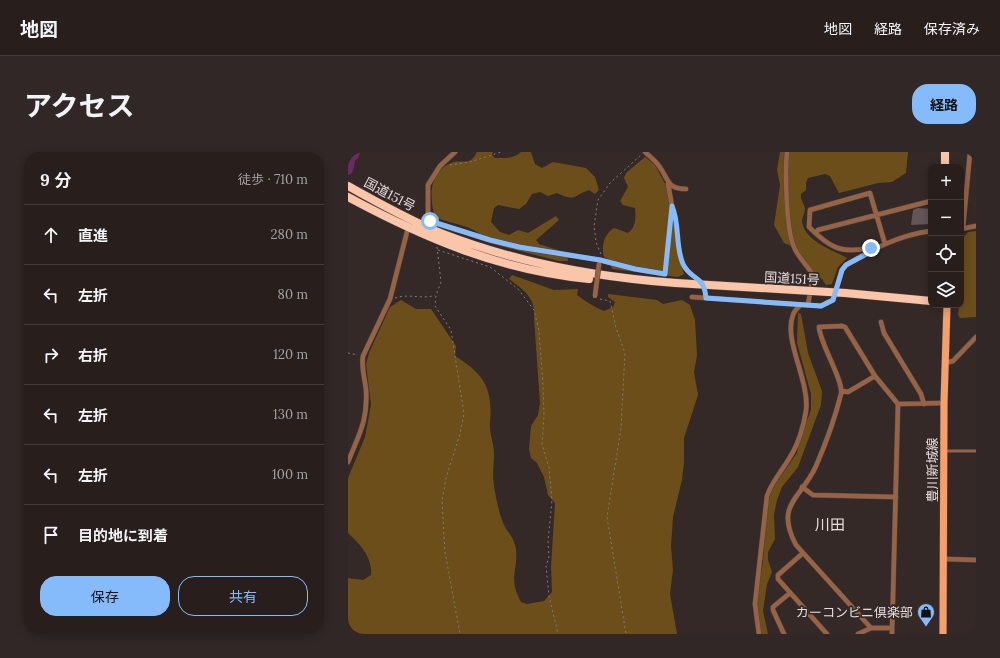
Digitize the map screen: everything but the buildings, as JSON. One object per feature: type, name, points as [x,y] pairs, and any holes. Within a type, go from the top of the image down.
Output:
[{"type":"highway","points":[[945,152],[945,164]]},
{"type":"highway","name":"国道151号","points":[[348,186],[468,243],[587,274],[676,284]]},
{"type":"highway","name":"国道151号","points":[[348,197],[408,228],[438,241],[491,260],[540,272],[622,282],[845,293],[928,301]]},
{"type":"main road","name":"豊川新城線","points":[[944,634],[944,403],[946,308]]},
{"type":"street","points":[[455,152],[440,166],[428,185],[428,224],[519,247],[665,274]]},
{"type":"street","points":[[645,152],[660,167],[672,196],[672,206]]},
{"type":"street","points":[[787,152],[789,226],[792,241],[799,256],[813,275],[808,305]]},
{"type":"street","points":[[964,209],[970,152]]},
{"type":"street","points":[[668,184],[675,188],[686,190]]},
{"type":"street","points":[[874,250],[871,248],[843,251],[834,247],[809,227],[810,210],[812,208],[870,193],[885,244]]},
{"type":"street","points":[[816,233],[818,230],[928,202]]},
{"type":"street","points":[[964,228],[976,226]]},
{"type":"street","points":[[348,462],[364,422],[366,389],[361,366],[363,356],[390,298],[408,228]]},
{"type":"street","points":[[692,297],[821,306],[833,300],[842,270],[846,265],[885,244],[909,234],[928,231]]},
{"type":"street","points":[[595,296],[600,254]]},
{"type":"street","points":[[759,634],[755,604],[767,496],[772,482],[791,456],[806,413],[806,394],[793,341],[792,323],[794,313],[800,304]]},
{"type":"street","points":[[881,322],[884,333],[921,394],[924,404]]},
{"type":"street","points":[[871,628],[802,553],[790,534],[788,526],[791,504],[816,466],[842,391],[819,327],[845,327],[875,376],[898,404],[892,634]]},
{"type":"street","points":[[945,362],[953,361],[976,337]]},
{"type":"street","points":[[842,391],[848,392],[875,376]]},
{"type":"street","points":[[898,404],[944,403]]},
{"type":"street","points":[[802,487],[813,495],[896,497]]},
{"type":"street","points":[[802,553],[778,575],[778,579],[827,634]]},
{"type":"street","points":[[945,560],[976,560]]},
{"type":"street","points":[[784,634],[773,607],[790,593]]},
{"type":"street","points":[[858,634],[871,628],[892,628]]},
{"type":"lane","points":[[944,451],[976,452]]},
{"type":"path","points":[[440,166],[470,162],[501,152]]},
{"type":"path","points":[[600,254],[596,242],[594,226],[598,200],[610,183],[645,152]]},
{"type":"path","points":[[665,274],[672,206]]},
{"type":"path","points":[[672,206],[678,228],[681,259],[690,275],[699,279]]},
{"type":"path","points":[[438,241],[441,282],[436,295],[435,306],[451,330],[464,414],[460,434],[446,478],[442,501],[445,552],[460,634]]},
{"type":"path","points":[[438,250],[490,267],[518,289],[534,310],[539,331],[543,384],[544,416],[542,444],[549,468],[552,500],[548,541],[549,558],[546,566],[549,596],[558,634]]},
{"type":"path","points":[[390,298],[411,295],[431,297],[436,295]]},
{"type":"path","points":[[595,296],[594,298],[610,301],[616,328],[625,353],[622,428],[607,517],[626,634]]},
{"type":"path","points":[[348,353],[363,356]]},
{"type":"shaded area","points":[[477,152],[493,152],[492,155],[495,158],[502,158],[512,157],[521,152],[531,152],[535,164],[542,168],[553,162],[586,168],[595,177],[599,190],[595,194],[589,190],[571,198],[557,193],[548,196],[540,192],[532,194],[526,204],[519,209],[498,205],[494,208],[491,222],[500,232],[509,235],[518,230],[528,233],[556,216],[559,220],[536,240],[539,244],[567,253],[568,261],[559,261],[489,243],[478,232],[435,217],[432,201],[432,186],[438,172],[451,163],[466,162],[471,160]]},
{"type":"shaded area","points":[[780,152],[908,152],[906,173],[892,182],[878,183],[839,193],[830,176],[825,174],[808,178],[806,190],[801,194],[805,209],[802,221],[804,228],[813,239],[820,244],[847,258],[838,267],[832,284],[826,285],[822,279],[816,277],[795,247],[784,243],[774,225],[780,185],[777,170]]},
{"type":"shaded area","points":[[645,157],[655,165],[669,191],[670,211],[677,236],[680,263],[684,274],[678,277],[612,269],[609,260],[604,257],[604,241],[614,228],[628,233],[633,228],[635,208],[623,205],[620,201],[628,187],[624,178],[626,173]]},
{"type":"shaded area","points":[[976,231],[976,317],[960,318],[958,315],[959,308],[964,308],[964,237],[968,232]]},
{"type":"shaded area","points":[[512,275],[554,290],[578,289],[577,295],[604,311],[613,307],[615,302],[608,297],[608,294],[657,300],[663,304],[682,300],[690,305],[695,320],[697,355],[694,372],[698,395],[684,438],[682,480],[673,517],[671,546],[673,570],[670,594],[677,634],[348,634],[348,578],[363,580],[371,575],[368,557],[348,533],[348,478],[365,437],[371,405],[366,364],[369,353],[390,307],[401,300],[416,309],[431,309],[456,346],[455,356],[473,369],[484,383],[490,400],[490,427],[494,453],[494,486],[502,520],[516,549],[514,581],[517,594],[521,602],[527,604],[544,601],[552,592],[551,567],[555,503],[548,495],[544,477],[537,463],[531,458],[529,449],[531,426],[538,415],[540,403],[534,311],[531,300],[528,296],[520,287],[509,279]]},
{"type":"shaded area","points":[[798,313],[801,314],[808,353],[822,391],[821,405],[798,467],[782,487],[777,500],[774,515],[775,539],[768,552],[768,560],[772,572],[767,584],[763,611],[768,634],[761,634],[756,604],[763,562],[765,516],[771,492],[797,453],[799,442],[811,410],[811,394],[797,343]]},
{"type":"waterway","points":[[348,170],[351,157],[355,152]]},
{"type":"place","name":"カーコンビニ倶楽部","points":[[926,627]]},
{"type":"district","name":"川田","points":[[830,525]]},
{"type":"route","points":[[430,221],[490,240],[519,247],[600,260],[635,269],[665,274],[672,206],[678,228],[681,259],[690,275],[699,279],[702,283],[705,289],[706,298],[821,306],[833,300],[842,270],[846,265],[874,250],[871,248]]}]
